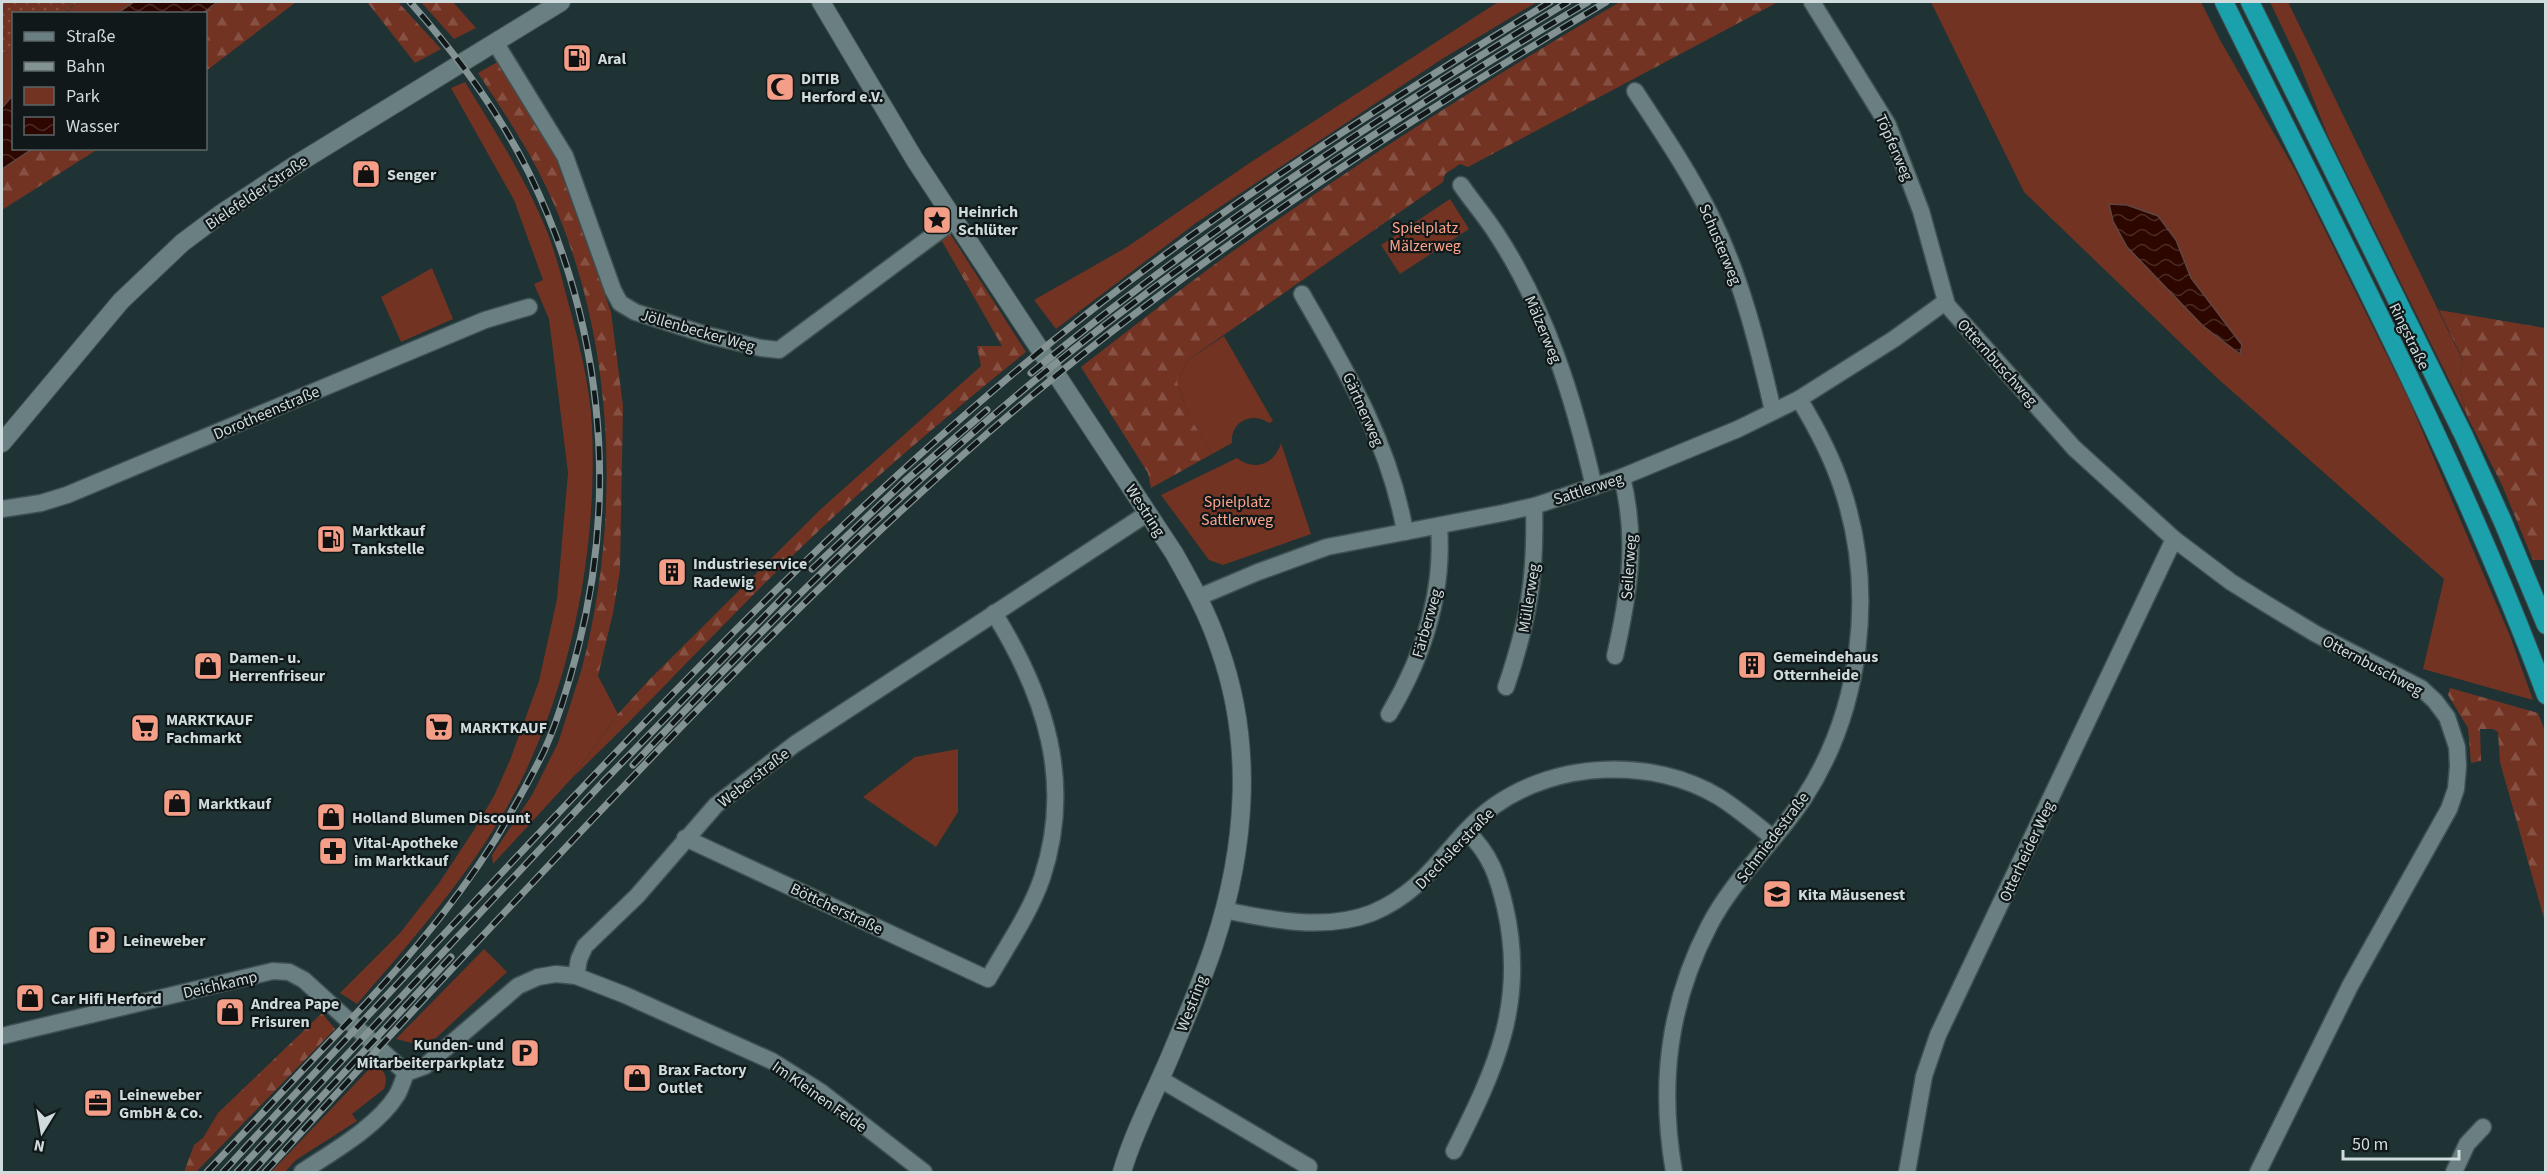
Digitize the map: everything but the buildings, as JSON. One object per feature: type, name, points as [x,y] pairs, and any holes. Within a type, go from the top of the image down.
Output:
[{"type":"highway","name":"Ringstraße","points":[[2224,2],[2442,446],[2512,607],[2546,694]]},
{"type":"highway","name":"Ringstraße","points":[[2250,2],[2464,436],[2546,625]]},
{"type":"street","name":"Bielefelder Straße","points":[[2,443],[121,301],[182,243],[222,213],[292,167],[561,2]]},
{"type":"street","name":"Westring","points":[[821,2],[915,160],[1148,513],[1198,597],[1219,646],[1231,684],[1240,741],[1242,806],[1239,837],[1224,910],[1213,947],[1122,1170]]},
{"type":"street","name":"Töpferweg","points":[[1812,2],[1888,125],[1921,211],[1947,305]]},
{"type":"street","name":"Jöllenbecker Weg","points":[[495,42],[565,156],[614,290],[620,303],[635,312],[707,335],[779,350],[954,220]]},
{"type":"street","name":"Schusterweg","points":[[1635,91],[1690,176],[1716,227],[1732,265],[1757,344],[1773,411]]},
{"type":"street","name":"Mälzerweg","points":[[1461,185],[1497,234],[1534,302],[1554,346],[1580,425],[1594,487]]},
{"type":"street","name":"Gärtnerweg","points":[[1302,294],[1350,376],[1380,441],[1400,502],[1405,532]]},
{"type":"street","name":"Sattlerweg","points":[[1198,597],[1327,547],[1534,506],[1622,477],[1728,433],[1799,399],[1894,339],[1941,305],[1947,305]]},
{"type":"street","name":"Otternbuschweg","points":[[1947,305],[2074,448],[2174,539],[2232,582],[2307,629],[2421,688],[2447,717],[2457,747],[2458,766],[2456,789],[2448,809],[2349,986],[2258,1173]]},
{"type":"street","name":"Dorotheenstraße","points":[[2,509],[41,503],[67,495],[485,320],[529,307]]},
{"type":"street","name":"Schmiedestraße","points":[[1674,1173],[1668,1138],[1668,1057],[1680,1000],[1695,957],[1710,924],[1737,884],[1804,797],[1833,743],[1843,716],[1852,679],[1858,640],[1858,570],[1850,516],[1832,460],[1799,399]]},
{"type":"street","name":"Seilerweg","points":[[1615,656],[1628,595],[1631,563],[1629,506],[1622,477]]},
{"type":"street","name":"Müllerweg","points":[[1506,687],[1523,635],[1531,594],[1535,550],[1534,506]]},
{"type":"street","name":"Weberstraße","points":[[576,976],[579,959],[585,946],[637,896],[716,805],[795,744],[1148,513]]},
{"type":"street","name":"Färberweg","points":[[1389,714],[1407,683],[1431,614],[1441,552],[1439,526]]},
{"type":"street","name":"Otterheider Weg","points":[[1907,1173],[1924,1076],[1938,1035],[2174,539]]},
{"type":"street","name":"Böttcherstraße","points":[[685,838],[988,979],[1033,900],[1042,878],[1052,842],[1056,798],[1055,766],[1049,732],[1035,689],[1017,650],[994,613]]},
{"type":"street","name":"Drechslerstraße","points":[[1224,910],[1260,918],[1307,922],[1330,922],[1370,914],[1411,892],[1494,806],[1519,791],[1563,776],[1593,771],[1643,771],[1689,783],[1718,796],[1773,838]]},
{"type":"street","points":[[1454,1151],[1501,1050],[1507,1024],[1513,972],[1509,925],[1496,874],[1482,846],[1467,832]]},
{"type":"street","name":"Deichkamp","points":[[2,1036],[273,971],[289,972],[304,980],[406,1073]]},
{"type":"street","points":[[302,1173],[356,1136],[383,1111],[397,1095],[406,1073],[425,1066],[518,986],[538,977],[556,974],[576,976]]},
{"type":"street","name":"Im Kleinen Felde","points":[[576,976],[616,991],[772,1061],[821,1092],[924,1173]]},
{"type":"street","points":[[1160,1079],[1309,1167]]},
{"type":"street","points":[[2454,1173],[2467,1144],[2482,1127]]},
{"type":"green space","points":[[2,2],[78,2],[64,12],[12,12],[12,51],[2,54]]},
{"type":"green space","points":[[78,2],[134,2],[119,12],[66,12]]},
{"type":"green space","points":[[217,2],[296,2],[207,70],[205,12]]},
{"type":"green space","points":[[367,2],[398,2],[441,49],[415,63]]},
{"type":"green space","points":[[421,2],[453,2],[476,28],[454,39]]},
{"type":"green space","points":[[1498,2],[1537,2],[1442,59],[1196,223],[1056,329],[1034,300],[1127,247],[1251,162]]},
{"type":"green space","points":[[1620,2],[1778,2],[1468,167],[1460,164],[1445,174],[1443,182],[1188,360],[1177,381],[1187,412],[1212,454],[1151,488],[1148,473],[1081,367],[1204,272],[1319,191],[1468,94]]},
{"type":"green space","points":[[1931,2],[2201,2],[2220,40],[2295,170],[2409,400],[2510,636],[2533,700],[2423,669],[2444,579],[2216,377],[2024,192]]},
{"type":"green space","points":[[2270,2],[2288,2],[2463,361],[2459,385],[2467,416],[2328,136],[2299,63]]},
{"type":"green space","points":[[12,51],[12,96],[2,108],[2,54]]},
{"type":"green space","points":[[499,61],[554,153],[611,312],[623,406],[620,570],[613,613],[598,676],[582,668],[595,609],[603,549],[606,488],[605,426],[599,365],[587,305],[570,247],[548,191],[524,145],[478,73]]},
{"type":"green space","points":[[465,82],[529,191],[546,229],[560,272],[583,362],[591,411],[593,477],[590,528],[574,630],[561,680],[524,775],[500,819],[468,868],[433,914],[357,1004],[340,993],[400,933],[439,883],[494,796],[539,681],[557,599],[568,473],[549,319],[534,284],[543,280],[514,200],[451,88]]},
{"type":"green space","points":[[30,150],[96,150],[2,210],[2,169]]},
{"type":"green space","name":"Spielplatz Mälzerweg","points":[[1450,199],[1469,229],[1400,274],[1381,245]]},
{"type":"green space","points":[[938,215],[1026,352],[924,436],[826,524],[572,778],[618,714],[649,680],[821,509],[981,366],[977,346],[1002,346],[931,222]]},
{"type":"green space","points":[[432,268],[453,319],[401,342],[381,297]]},
{"type":"green space","points":[[2439,310],[2545,328],[2545,560],[2533,560],[2502,485],[2467,416],[2459,385],[2463,360]]},
{"type":"green space","points":[[1224,336],[1273,421],[1269,423],[1256,418],[1243,421],[1235,429],[1232,443],[1212,454],[1187,412],[1177,381],[1188,360]]},
{"type":"green space","name":"Spielplatz Sattlerweg","points":[[1281,443],[1311,534],[1223,565],[1209,560],[1161,495],[1237,458],[1250,465],[1263,464],[1274,456]]},
{"type":"green space","points":[[582,668],[598,676],[618,714],[572,778],[493,864],[492,855],[532,795],[558,743]]},
{"type":"green space","points":[[2450,688],[2538,713],[2546,734],[2545,922],[2500,762],[2498,732],[2493,729],[2480,729],[2481,761],[2471,763],[2468,728],[2448,695]]},
{"type":"green space","points":[[958,749],[958,812],[936,847],[863,797],[915,757]]},
{"type":"green space","points":[[484,949],[507,972],[436,1038],[416,1044],[396,1039]]},
{"type":"green space","points":[[322,1013],[335,1029],[196,1172],[184,1172],[194,1145],[203,1138],[218,1113]]},
{"type":"green space","points":[[374,1064],[385,1074],[384,1089],[352,1114],[357,1121],[296,1160],[285,1172],[271,1172]]},
{"type":"water","points":[[134,2],[217,2],[204,12],[119,12]]},
{"type":"water","points":[[12,96],[12,150],[30,150],[2,169],[2,108]]},
{"type":"water","points":[[2109,204],[2127,205],[2158,216],[2176,240],[2191,278],[2242,345],[2240,354],[2203,326],[2127,247],[2113,221]]},
{"type":"railway","points":[[207,1172],[398,968],[459,893],[495,840],[544,751],[554,726],[575,661],[591,588],[598,528],[599,467],[596,406],[587,346],[573,287],[553,229],[529,173],[504,127],[475,83],[410,2]]},
{"type":"railway","points":[[223,1172],[660,707],[836,532],[958,421],[1084,316],[1213,220],[1346,130],[1550,2]]},
{"type":"railway","points":[[1031,373],[1159,272],[1225,224],[1360,132],[1568,2]]},
{"type":"railway","points":[[633,765],[729,665],[878,519],[1034,381],[1167,278],[1304,181],[1444,89],[1588,2]]},
{"type":"railway","points":[[265,1172],[676,732],[831,577],[993,429],[1106,336],[1288,203],[1477,80],[1606,2]]},
{"type":"railway","points":[[812,569],[905,481],[987,410]]},
{"type":"railway","points":[[237,1172],[604,781],[788,592]]},
{"type":"railway","points":[[252,1172],[451,957]]},
{"type":"place","name":"Aral","points":[[577,58]]},
{"type":"place","name":"DITIB Herford e.V.","points":[[780,87]]},
{"type":"place","name":"Senger","points":[[366,174]]},
{"type":"place","name":"Heinrich Schlüter","points":[[937,220]]},
{"type":"place","name":"Marktkauf Tankstelle","points":[[331,539]]},
{"type":"place","name":"Industrieservice Radewig","points":[[672,572]]},
{"type":"place","name":"Gemeindehaus Otternheide","points":[[1752,665]]},
{"type":"place","name":"Damen- u. Herrenfriseur","points":[[208,666]]},
{"type":"place","name":"MARKTKAUF","points":[[439,727]]},
{"type":"place","name":"MARKTKAUF Fachmarkt","points":[[145,728]]},
{"type":"place","name":"Marktkauf","points":[[177,803]]},
{"type":"place","name":"Holland Blumen Discount","points":[[331,817]]},
{"type":"place","name":"Vital-Apotheke im Marktkauf","points":[[333,851]]},
{"type":"place","name":"Kita Mäusenest","points":[[1777,894]]},
{"type":"place","name":"Leineweber","points":[[102,940]]},
{"type":"place","name":"Car Hifi Herford","points":[[30,998]]},
{"type":"place","name":"Andrea Pape Frisuren","points":[[230,1012]]},
{"type":"place","name":"Kunden- und Mitarbeiterparkplatz","points":[[525,1053]]},
{"type":"place","name":"Brax Factory Outlet","points":[[637,1078]]},
{"type":"place","name":"Leineweber GmbH & Co.","points":[[98,1103]]}]
